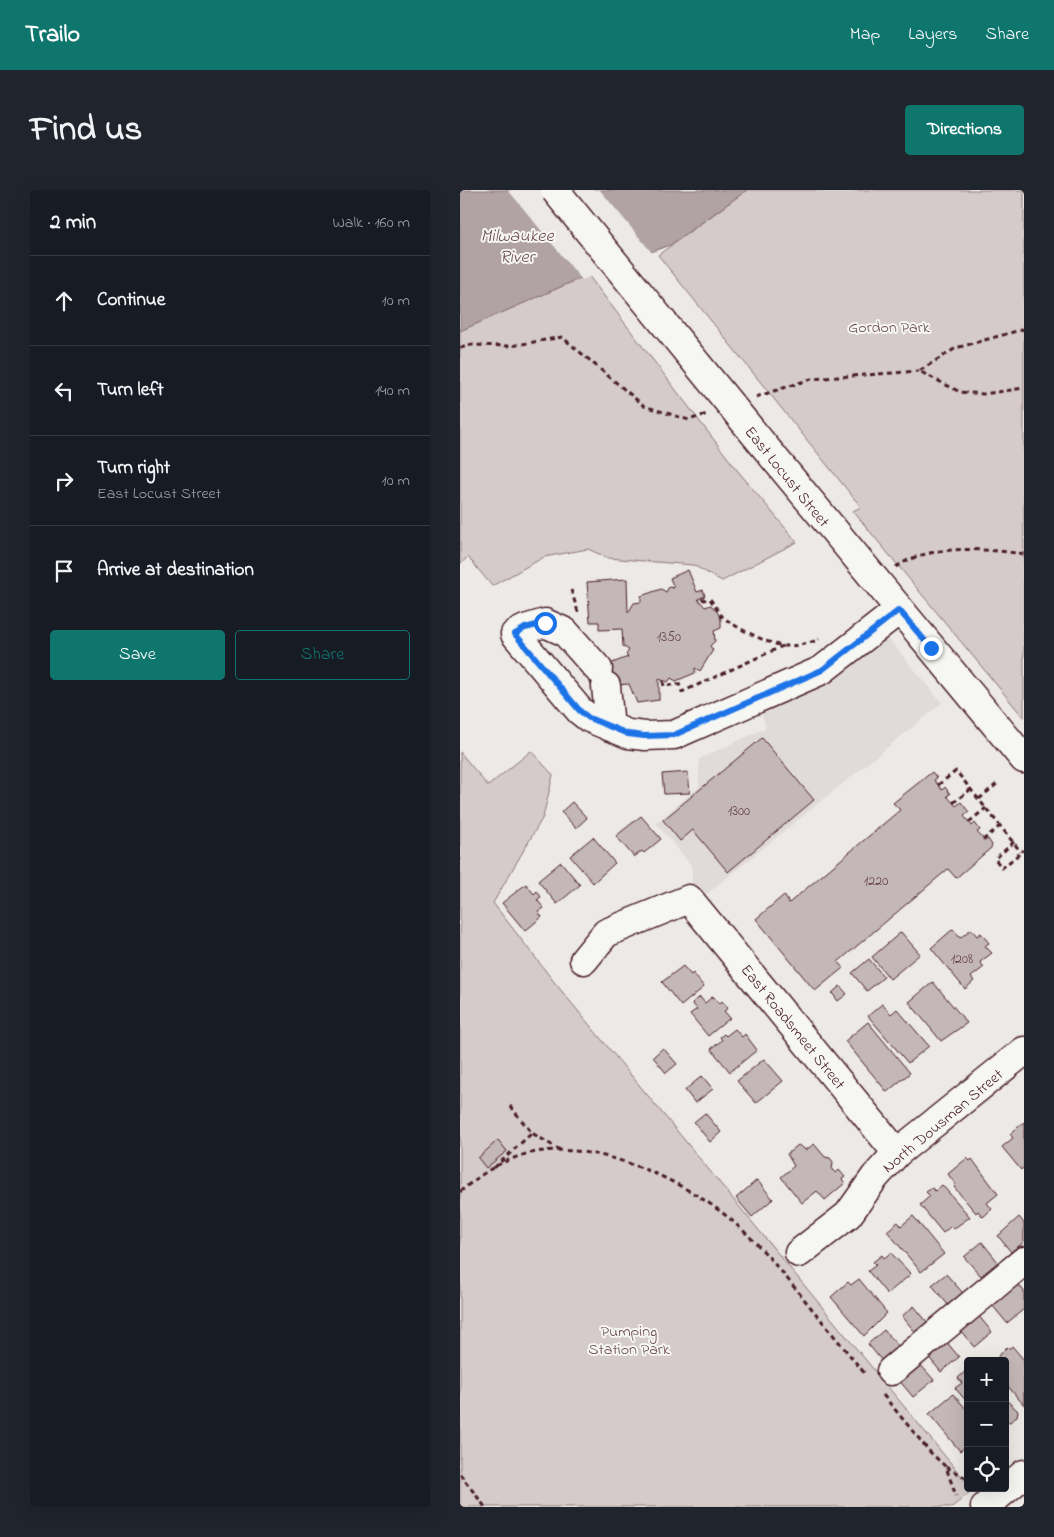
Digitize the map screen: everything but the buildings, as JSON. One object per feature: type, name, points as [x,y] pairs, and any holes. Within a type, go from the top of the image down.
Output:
[{"type":"main road","name":"East Locust Street","points":[[554,190],[828,525],[1024,759]]},
{"type":"main road","points":[[610,727],[602,677],[565,632],[545,623],[525,628],[515,634],[580,711],[589,718],[610,727],[644,736],[674,735],[822,670],[899,610]]},
{"type":"main road","name":"East Roadsmeet Street","points":[[584,960],[606,933],[689,900],[898,1153]]},
{"type":"main road","name":"North Dousman Street","points":[[799,1253],[848,1215],[875,1177],[898,1153],[1024,1051]]},
{"type":"main road","points":[[879,1379],[1024,1261]]},
{"type":"main road","points":[[985,1507],[1024,1474]]},
{"type":"path","points":[[1024,329],[956,348],[919,371],[960,392],[984,394],[1024,388]]},
{"type":"path","points":[[902,562],[955,549],[982,548],[1024,554]]},
{"type":"path","points":[[702,598],[704,600],[710,599],[721,616],[729,624],[783,646]]},
{"type":"path","points":[[663,680],[664,686],[679,684],[682,692],[783,646],[810,643],[826,636]]},
{"type":"path","points":[[938,786],[956,771],[1023,851],[1002,868],[995,859],[1014,842]]},
{"type":"path","points":[[979,799],[998,783]]},
{"type":"path","points":[[954,803],[970,789]]},
{"type":"path","points":[[969,822],[986,808]]},
{"type":"path","points":[[983,840],[1001,826]]},
{"type":"path","points":[[510,1106],[532,1133],[561,1150]]},
{"type":"path","points":[[494,1168],[496,1164],[532,1133]]},
{"type":"path","points":[[460,1192],[480,1176],[514,1158],[534,1152],[561,1150],[627,1163],[669,1180],[720,1211],[766,1254],[879,1379],[930,1452],[946,1467],[964,1477]]},
{"type":"path","points":[[946,1467],[956,1496]]},
{"type":"path","points":[[460,1474],[485,1507]]},
{"type":"shaded area","points":[[887,637],[942,703],[703,897],[692,884],[692,866],[656,823],[699,787],[699,759],[766,728],[761,711],[833,677]]},
{"type":"green space","name":"Gordon Park","points":[[747,190],[1024,190],[1024,718],[853,511],[861,507],[658,255]]},
{"type":"green space","points":[[588,275],[737,470],[797,542],[722,581],[693,565],[608,558],[588,549],[544,557],[492,586],[468,557],[460,564],[460,331]]},
{"type":"green space","name":"Pumping Station Park","points":[[531,751],[553,775],[543,817],[493,903],[555,983],[964,1479],[964,1492],[971,1492],[952,1507],[460,1507],[460,752],[488,786]]},
{"type":"water","name":"Milwaukee River","points":[[460,190],[747,190],[670,245],[588,275],[460,331]]},
{"type":"pier","points":[[508,190],[600,190],[653,254],[582,280]]},
{"type":"route","points":[[545,623],[525,628],[515,634],[580,711],[589,718],[610,727],[628,734],[644,736],[674,735],[822,670],[899,610],[931,648]]}]
